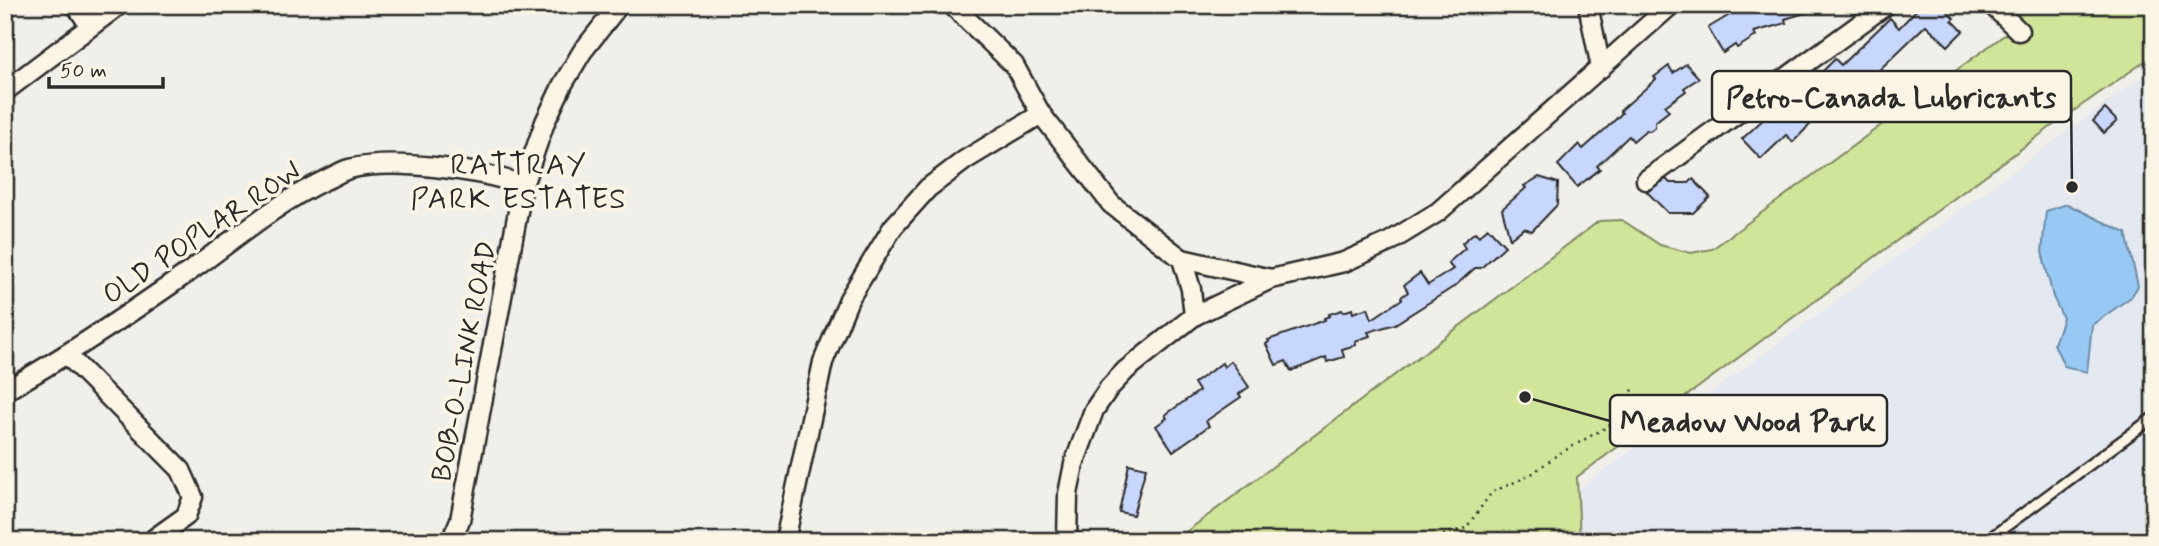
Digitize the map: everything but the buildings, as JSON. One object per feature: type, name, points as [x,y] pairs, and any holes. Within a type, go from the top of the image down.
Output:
[{"type":"street","points":[[76,5],[90,26]]},
{"type":"street","points":[[5,91],[119,5]]},
{"type":"street","points":[[951,5],[1014,65],[1041,114],[1111,204],[1182,259],[1270,279]]},
{"type":"street","points":[[1588,5],[1601,68]]},
{"type":"street","points":[[1067,541],[1068,494],[1074,464],[1094,410],[1126,370],[1194,316],[1270,279],[1344,262],[1389,242],[1438,212],[1671,5]]},
{"type":"street","points":[[1646,180],[1886,5]]},
{"type":"street","points":[[1992,5],[2019,31]]},
{"type":"street","name":"BOB-O-LINK ROAD","points":[[451,541],[460,520],[523,185],[545,122],[564,84],[582,52],[620,7]]},
{"type":"street","points":[[785,541],[824,362],[849,299],[893,227],[928,188],[965,160],[1041,114]]},
{"type":"street","name":"OLD POPLAR ROW","points":[[5,391],[67,355],[191,270],[293,195],[349,169],[391,165],[445,169],[506,179],[523,185]]},
{"type":"street","points":[[1182,259],[1191,289],[1194,316]]},
{"type":"street","points":[[67,355],[181,470],[193,497],[186,516],[155,538]]},
{"type":"lane","points":[[1986,541],[2154,417]]},
{"type":"path","points":[[1423,541],[1466,528],[1492,492],[1529,476],[1558,455],[1612,424],[1634,388]]},
{"type":"path","points":[[1376,541],[1385,535],[1403,541]]},
{"type":"shaded area","points":[[2154,68],[2154,541],[1507,541],[1828,307]]},
{"type":"green space","points":[[2000,5],[2154,5],[2154,55],[2052,126],[1577,477],[1580,541],[1174,541],[1599,221],[1622,220],[1660,245],[1691,253],[1712,249],[2018,25]]},
{"type":"water","points":[[2067,204],[2126,233],[2138,286],[2131,297],[2092,325],[2087,372],[2064,366],[2054,344],[2063,318],[2053,297],[2042,252],[2046,211]]},
{"type":"place","name":"Petro-Canada Lubricants","points":[[2072,187]]},
{"type":"place","name":"Meadow Wood Park","points":[[1525,397]]},
{"type":"district","name":"RATTRAY PARK ESTATES","points":[[519,181]]}]
